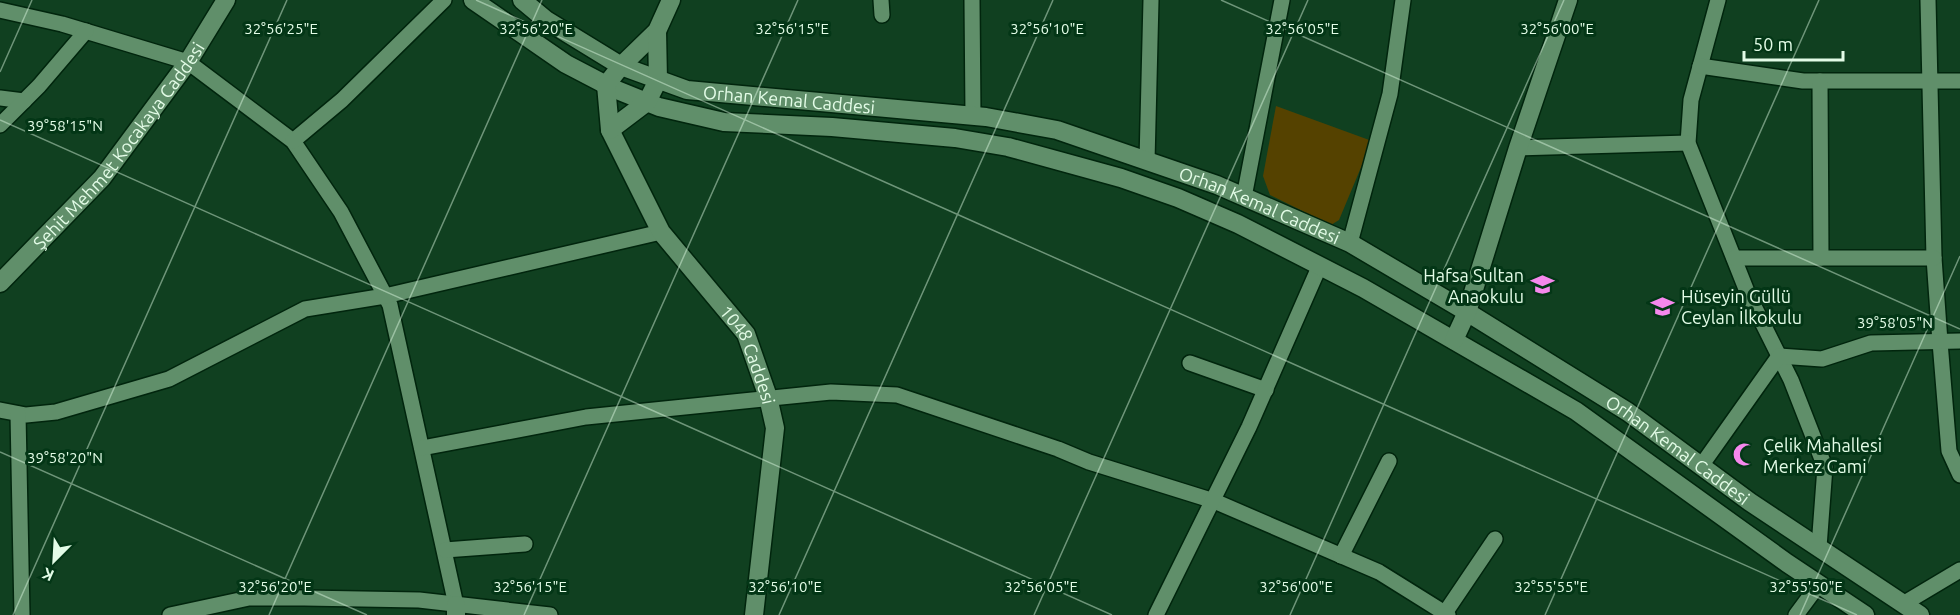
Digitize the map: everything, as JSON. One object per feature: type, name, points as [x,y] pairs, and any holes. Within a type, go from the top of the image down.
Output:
[{"type":"main road","name":"Şehit Mehmet Kocakaya Caddesi","points":[[3,276],[102,178],[188,62],[226,0]]},
{"type":"main road","name":"Orhan Kemal Caddesi","points":[[473,0],[566,64],[614,76],[652,91],[687,90],[973,115],[1057,130],[1217,185],[1350,243],[1467,312],[1628,412],[1701,466],[1920,615]]},
{"type":"main road","name":"Orhan Kemal Caddesi","points":[[522,0],[614,76],[652,91],[659,107],[724,122],[832,127],[955,138],[1008,147],[1121,178],[1178,198],[1238,224],[1363,288],[1576,411],[1865,615]]},
{"type":"main road","points":[[614,76],[657,31],[671,0]]},
{"type":"main road","points":[[1454,340],[1467,312],[1518,148],[1568,0]]},
{"type":"main road","points":[[610,130],[652,91],[657,31]]},
{"type":"main road","name":"1048 Caddesi","points":[[614,76],[610,130],[661,232],[746,334],[768,397],[775,428],[754,615]]},
{"type":"street","points":[[294,141],[342,100],[444,0]]},
{"type":"street","points":[[972,0],[973,115]]},
{"type":"street","points":[[1147,161],[1151,0]]},
{"type":"street","points":[[1244,197],[1282,0]]},
{"type":"street","points":[[1350,243],[1390,93],[1402,0]]},
{"type":"street","points":[[1718,0],[1691,100],[1688,143],[1748,294],[1791,380],[1825,467],[1819,548]]},
{"type":"street","points":[[1928,0],[1934,258],[1949,451],[1960,475]]},
{"type":"street","points":[[0,10],[86,31],[188,62],[294,141],[341,212],[390,305],[445,550],[456,610]]},
{"type":"street","points":[[0,125],[39,86],[86,31]]},
{"type":"street","points":[[1700,66],[1803,81],[1960,81]]},
{"type":"street","points":[[1820,81],[1821,258]]},
{"type":"street","points":[[0,98],[24,101]]},
{"type":"street","points":[[1518,148],[1688,143]]},
{"type":"street","points":[[0,410],[26,415],[56,412],[169,379],[305,309],[385,296],[661,232]]},
{"type":"street","points":[[1734,258],[1934,258]]},
{"type":"street","points":[[1156,615],[1214,501],[1266,390],[1320,265]]},
{"type":"street","points":[[1779,356],[1822,359],[1871,343],[1960,341]]},
{"type":"street","points":[[1701,466],[1779,356]]},
{"type":"street","points":[[1190,363],[1266,390]]},
{"type":"street","points":[[422,448],[586,417],[831,392],[897,395],[1058,449],[1089,462],[1214,501],[1379,572],[1446,614],[1495,539]]},
{"type":"street","points":[[18,414],[22,615]]},
{"type":"street","points":[[1341,556],[1389,461]]},
{"type":"street","points":[[445,550],[525,544]]},
{"type":"street","points":[[1903,604],[1960,570]]},
{"type":"street","points":[[1796,615],[1819,584]]},
{"type":"street","points":[[170,615],[249,598],[419,600],[456,610],[550,615]]},
{"type":"shaded area","points":[[1276,106],[1372,141],[1339,220],[1331,225],[1270,195],[1263,176]]},
{"type":"place","name":"Hafsa Sultan Anaokulu","points":[[1542,285]]},
{"type":"place","name":"Hüseyin Güllü Ceylan İlkokulu","points":[[1663,306]]},
{"type":"place","name":"Çelik Mahallesi Merkez Cami","points":[[1745,455]]}]
